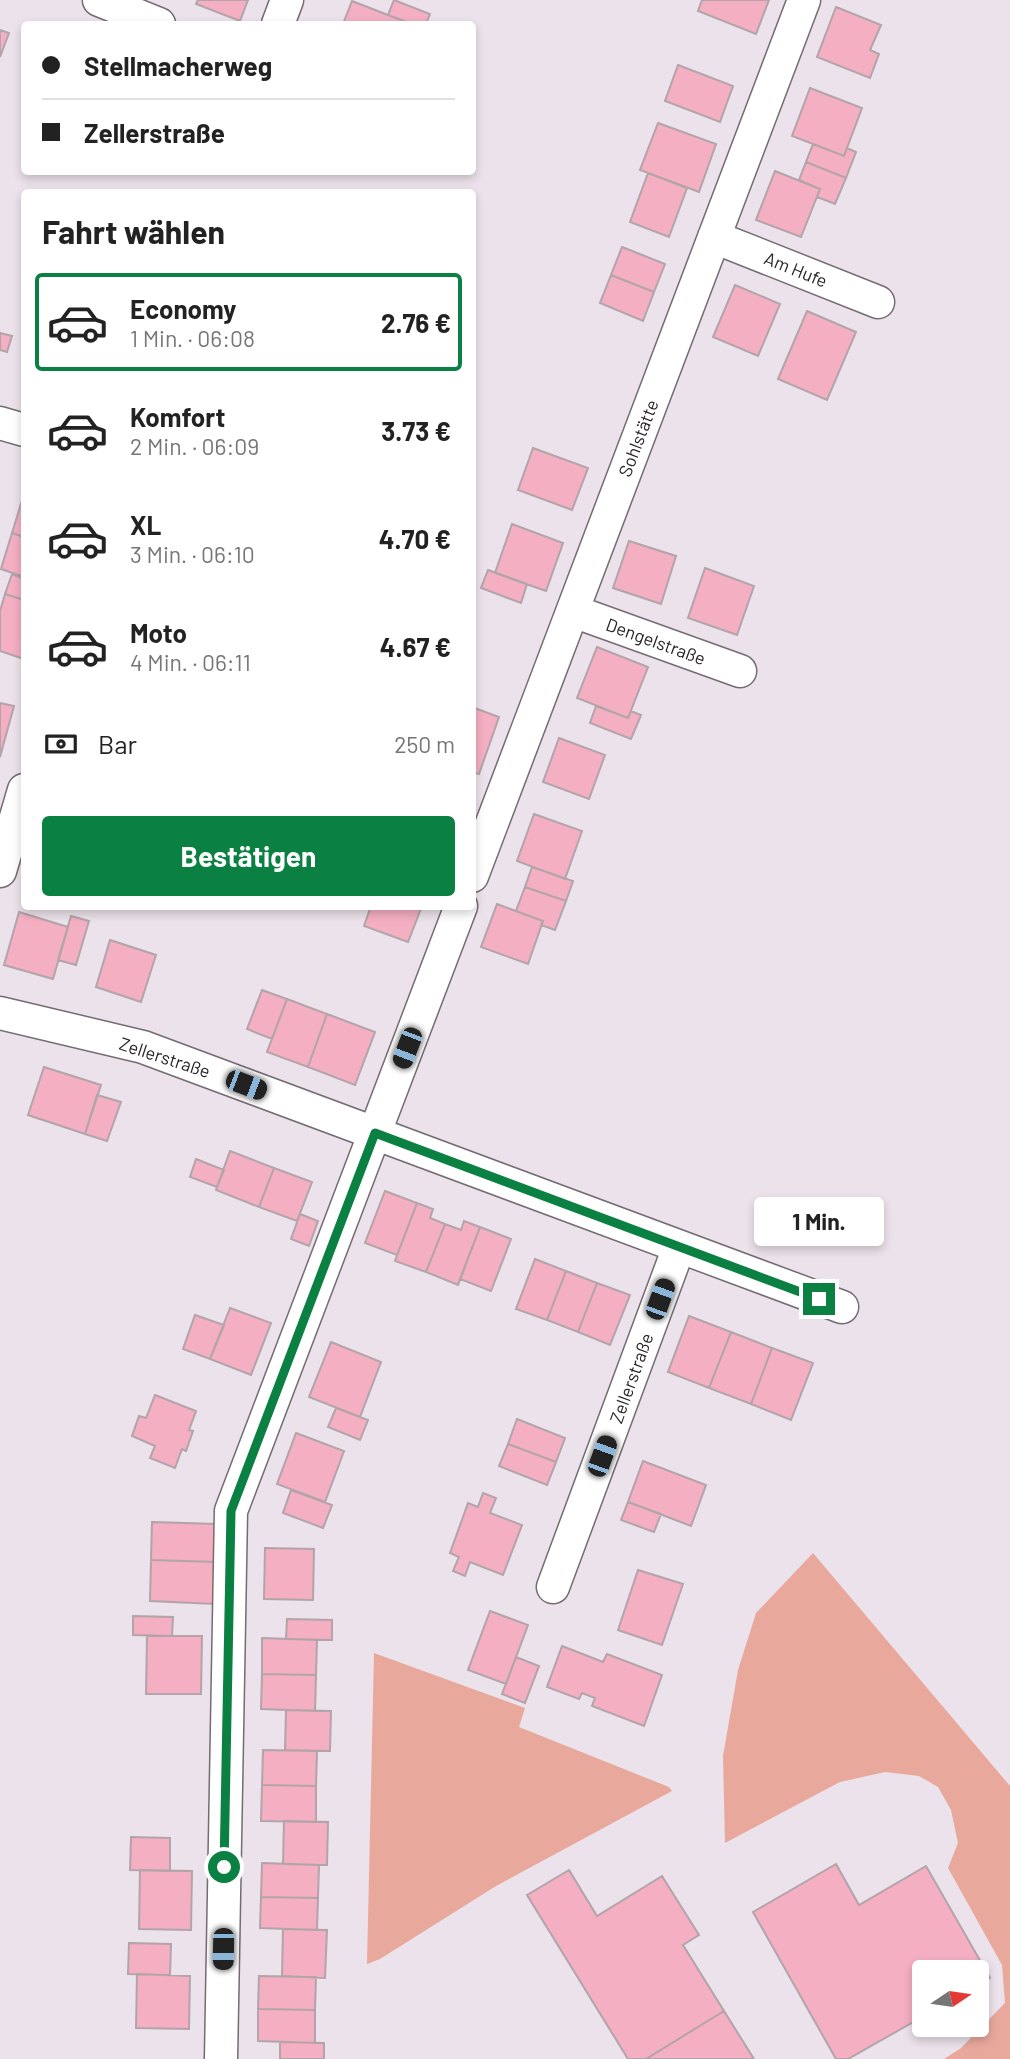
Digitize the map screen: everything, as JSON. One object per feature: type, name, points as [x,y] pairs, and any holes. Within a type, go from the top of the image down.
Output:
[{"type":"street","points":[[99,0],[152,21]]},
{"type":"street","points":[[279,21],[287,0]]},
{"type":"street","name":"Sohlstätte","points":[[476,866],[804,0]]},
{"type":"street","name":"Am Hufe","points":[[715,237],[878,302]]},
{"type":"street","points":[[0,423],[21,429]]},
{"type":"street","name":"Dengelstraße","points":[[573,611],[740,671]]},
{"type":"street","points":[[0,871],[14,802]]},
{"type":"street","points":[[220,2059],[231,1511],[459,910]]},
{"type":"street","name":"Zellerstraße","points":[[0,1013],[143,1047],[842,1307]]},
{"type":"street","name":"Zellerstraße","points":[[553,1587],[680,1247]]},
{"type":"shaded area","points":[[813,1553],[1010,1786],[1010,2059],[944,2059],[972,2037],[989,2037],[989,2019],[1005,2003],[1002,1965],[948,1868],[958,1843],[951,1810],[938,1787],[919,1776],[885,1772],[840,1782],[725,1843],[723,1756],[738,1670],[756,1613]]},
{"type":"shaded area","points":[[374,1653],[525,1708],[519,1727],[669,1787],[672,1791],[496,1886],[380,1959],[367,1964]]},
{"type":"building","points":[[198,0],[248,0],[240,21],[196,4]]},
{"type":"building","points":[[394,0],[430,14],[427,21],[404,21],[388,15]]},
{"type":"building","points":[[702,0],[769,0],[756,34],[698,11]]},
{"type":"building","points":[[352,1],[404,21],[344,21]]},
{"type":"building","points":[[836,7],[881,25],[870,50],[879,54],[870,78],[817,57]]},
{"type":"building","points":[[0,30],[9,33],[0,57]]},
{"type":"building","points":[[678,65],[733,86],[720,122],[665,101]]},
{"type":"building","points":[[810,88],[862,108],[844,156],[792,136]]},
{"type":"building","points":[[658,123],[716,144],[699,192],[640,170]]},
{"type":"building","points":[[813,144],[844,156],[847,148],[856,152],[846,178],[806,162]]},
{"type":"building","points":[[806,162],[846,178],[835,204],[817,197],[820,189],[799,180]]},
{"type":"building","points":[[775,171],[820,189],[801,237],[756,220]]},
{"type":"building","points":[[648,173],[687,188],[669,237],[630,222]]},
{"type":"building","points":[[622,247],[665,264],[654,292],[611,275]]},
{"type":"building","points":[[611,275],[654,292],[643,321],[600,303]]},
{"type":"building","points":[[735,285],[780,304],[758,356],[713,337]]},
{"type":"building","points":[[807,311],[856,332],[827,400],[778,379]]},
{"type":"building","points":[[0,333],[12,336],[7,352],[0,350]]},
{"type":"building","points":[[533,448],[588,468],[572,510],[518,490]]},
{"type":"building","points":[[21,504],[21,536],[12,533]]},
{"type":"building","points":[[512,524],[563,543],[546,591],[495,573]]},
{"type":"building","points":[[12,533],[21,536],[21,576],[1,569]]},
{"type":"building","points":[[629,541],[676,556],[661,604],[613,588]]},
{"type":"building","points":[[705,568],[754,586],[737,635],[688,618]]},
{"type":"building","points":[[488,570],[527,584],[521,603],[481,588]]},
{"type":"building","points":[[12,574],[21,578],[21,599],[5,594]]},
{"type":"building","points":[[5,594],[21,599],[21,658],[0,651],[0,611]]},
{"type":"building","points":[[597,647],[648,667],[628,718],[577,698]]},
{"type":"building","points":[[0,703],[14,706],[0,757]]},
{"type":"building","points":[[596,706],[628,718],[631,711],[641,715],[631,739],[590,723]]},
{"type":"building","points":[[476,708],[499,717],[479,774],[476,773]]},
{"type":"building","points":[[559,738],[605,755],[589,799],[543,782]]},
{"type":"building","points":[[534,814],[582,831],[565,879],[517,861]]},
{"type":"building","points":[[532,867],[573,881],[566,901],[525,887]]},
{"type":"building","points":[[525,887],[566,901],[555,930],[541,925],[543,921],[516,911]]},
{"type":"building","points":[[497,904],[543,921],[528,964],[481,947]]},
{"type":"building","points":[[370,910],[420,910],[408,942],[364,926]]},
{"type":"building","points":[[19,912],[68,927],[53,979],[4,965]]},
{"type":"building","points":[[71,916],[89,921],[76,965],[58,960]]},
{"type":"building","points":[[110,940],[156,955],[141,1002],[96,987]]},
{"type":"building","points":[[262,990],[287,999],[272,1039],[247,1029]]},
{"type":"building","points":[[287,999],[327,1014],[308,1067],[267,1052]]},
{"type":"building","points":[[327,1014],[375,1032],[355,1085],[308,1067]]},
{"type":"building","points":[[44,1067],[101,1085],[85,1134],[28,1115]]},
{"type":"building","points":[[97,1095],[121,1102],[107,1141],[85,1134]]},
{"type":"building","points":[[230,1151],[274,1168],[259,1207],[216,1190]]},
{"type":"building","points":[[196,1159],[224,1170],[217,1187],[190,1177]]},
{"type":"building","points":[[274,1168],[312,1182],[297,1221],[259,1207]]},
{"type":"building","points":[[385,1191],[417,1203],[397,1255],[365,1243]]},
{"type":"building","points":[[417,1203],[433,1209],[430,1218],[445,1224],[426,1272],[395,1261]]},
{"type":"building","points":[[300,1214],[318,1221],[309,1246],[291,1239]]},
{"type":"building","points":[[464,1221],[480,1227],[458,1285],[426,1272],[445,1224],[461,1230]]},
{"type":"building","points":[[480,1227],[511,1239],[491,1291],[460,1279]]},
{"type":"building","points":[[535,1259],[566,1271],[547,1320],[516,1309]]},
{"type":"building","points":[[566,1271],[597,1283],[578,1332],[547,1320]]},
{"type":"building","points":[[597,1283],[630,1295],[610,1345],[578,1332]]},
{"type":"building","points":[[230,1308],[271,1323],[251,1375],[210,1359]]},
{"type":"building","points":[[195,1315],[224,1325],[210,1359],[183,1349]]},
{"type":"building","points":[[689,1316],[731,1332],[709,1388],[668,1372]]},
{"type":"building","points":[[731,1332],[772,1348],[751,1404],[709,1388]]},
{"type":"building","points":[[331,1342],[381,1362],[360,1417],[309,1397]]},
{"type":"building","points":[[772,1348],[813,1363],[791,1420],[751,1404]]},
{"type":"building","points":[[155,1395],[196,1411],[189,1430],[193,1431],[186,1451],[182,1449],[175,1468],[150,1458],[155,1446],[132,1436],[139,1416],[146,1418]]},
{"type":"building","points":[[336,1408],[368,1420],[360,1440],[328,1427]]},
{"type":"building","points":[[517,1419],[565,1438],[556,1462],[508,1444]]},
{"type":"building","points":[[296,1433],[344,1451],[325,1502],[277,1484]]},
{"type":"building","points":[[508,1444],[556,1462],[547,1485],[499,1466]]},
{"type":"building","points":[[643,1461],[706,1485],[691,1526],[628,1502]]},
{"type":"building","points":[[291,1490],[332,1505],[323,1528],[283,1513]]},
{"type":"building","points":[[483,1493],[496,1498],[490,1513],[522,1525],[503,1575],[470,1562],[465,1576],[453,1571],[459,1557],[450,1553],[468,1503],[478,1507]]},
{"type":"building","points":[[628,1502],[661,1514],[654,1532],[621,1520]]},
{"type":"building","points":[[152,1522],[217,1524],[216,1562],[151,1560]]},
{"type":"building","points":[[265,1548],[314,1549],[313,1600],[264,1599]]},
{"type":"building","points":[[151,1560],[216,1562],[215,1604],[150,1601]]},
{"type":"building","points":[[638,1570],[683,1584],[662,1645],[618,1630]]},
{"type":"building","points":[[490,1611],[528,1625],[506,1684],[468,1670]]},
{"type":"building","points":[[133,1616],[173,1617],[172,1636],[133,1635]]},
{"type":"building","points":[[287,1619],[332,1620],[332,1640],[286,1639]]},
{"type":"building","points":[[147,1636],[202,1636],[201,1694],[146,1694]]},
{"type":"building","points":[[262,1638],[317,1640],[316,1675],[262,1674]]},
{"type":"building","points":[[562,1646],[603,1662],[607,1654],[662,1675],[644,1726],[592,1706],[595,1698],[582,1693],[579,1699],[547,1687]]},
{"type":"building","points":[[516,1657],[539,1666],[525,1703],[502,1694]]},
{"type":"building","points":[[262,1674],[316,1675],[315,1711],[261,1709]]},
{"type":"building","points":[[286,1710],[331,1711],[330,1751],[285,1750]]},
{"type":"building","points":[[263,1750],[317,1751],[316,1786],[262,1785]]},
{"type":"building","points":[[262,1785],[316,1786],[316,1822],[261,1821]]},
{"type":"building","points":[[284,1821],[328,1822],[327,1865],[283,1864]]},
{"type":"building","points":[[131,1837],[170,1838],[170,1871],[130,1870]]},
{"type":"building","points":[[262,1863],[319,1865],[318,1898],[261,1897]]},
{"type":"building","points":[[836,1864],[859,1905],[926,1866],[980,1960],[912,1960],[912,2023],[848,2059],[836,2059],[753,1912]]},
{"type":"building","points":[[140,1870],[192,1871],[191,1930],[139,1929]]},
{"type":"building","points":[[569,1870],[597,1916],[662,1876],[699,1935],[683,1945],[724,2011],[646,2059],[628,2059],[527,1895]]},
{"type":"building","points":[[261,1897],[318,1898],[317,1930],[260,1928]]},
{"type":"building","points":[[283,1929],[327,1930],[325,1978],[282,1976]]},
{"type":"building","points":[[129,1943],[171,1944],[170,1975],[128,1974]]},
{"type":"building","points":[[137,1974],[190,1976],[189,2029],[136,2028]]},
{"type":"building","points":[[259,1976],[316,1977],[315,2010],[258,2009]]},
{"type":"building","points":[[258,2009],[315,2010],[315,2043],[258,2041]]},
{"type":"building","points":[[724,2011],[754,2059],[646,2059]]},
{"type":"building","points":[[280,2042],[324,2043],[324,2059],[280,2059]]},
{"type":"route","points":[[224,1867],[231,1511],[375,1133],[819,1299]]}]
